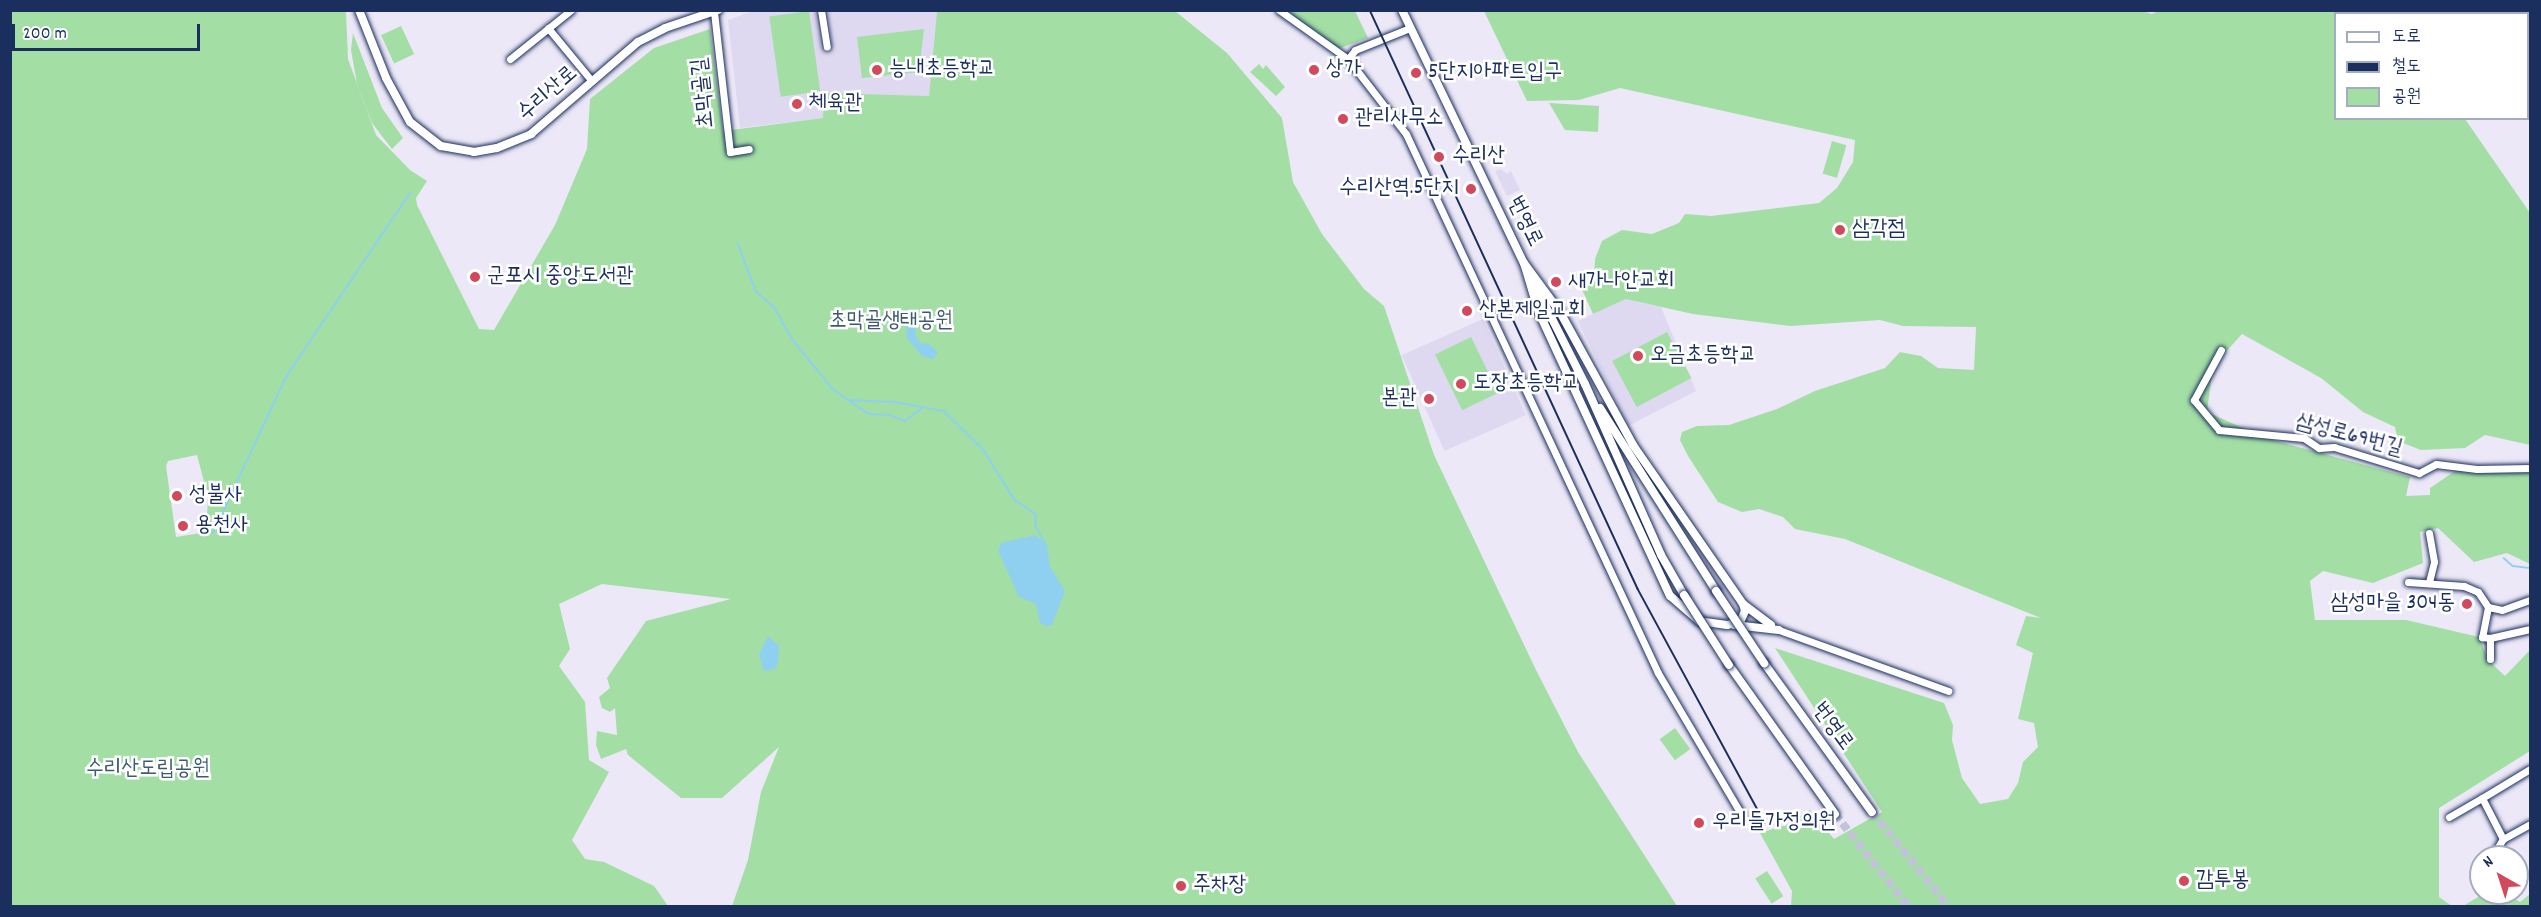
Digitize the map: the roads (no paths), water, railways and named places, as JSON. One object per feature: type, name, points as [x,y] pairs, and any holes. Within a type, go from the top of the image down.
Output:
[{"type":"street","name":"수리산로","points":[[359,10],[404,114],[424,136],[446,148],[485,151],[523,139],[591,80],[651,34],[716,11]]},
{"type":"street","points":[[510,59],[571,10]]},
{"type":"street","points":[[821,10],[827,47]]},
{"type":"street","points":[[1279,10],[1348,59],[1406,134],[1658,673],[1741,814]]},
{"type":"street","name":"번영로","points":[[1402,10],[1585,384],[1661,555],[1729,665],[1835,814]]},
{"type":"street","name":"초막골길","points":[[716,11],[730,152],[749,149]]},
{"type":"street","points":[[549,28],[591,80]]},
{"type":"street","points":[[1348,59],[1355,50],[1410,28]]},
{"type":"street","points":[[1524,263],[1560,312],[1633,445],[1743,604],[1779,630]]},
{"type":"street","points":[[1524,263],[1539,314],[1670,596],[1699,621],[1779,630],[1948,691]]},
{"type":"street","name":"삼성로69번길","points":[[2221,350],[2194,400],[2201,413],[2219,430],[2304,438],[2319,448],[2334,447],[2419,473],[2436,464],[2530,468]]},
{"type":"street","name":"번영로","points":[[1585,384],[1764,663],[1872,812]]},
{"type":"street","points":[[2429,533],[2434,562],[2429,582]]},
{"type":"street","points":[[2408,582],[2429,582],[2478,592],[2488,607],[2486,637],[2490,659]]},
{"type":"street","points":[[2488,607],[2502,610],[2530,600]]},
{"type":"street","points":[[1727,625],[1743,617],[1743,604]]},
{"type":"street","points":[[2486,637],[2530,629]]},
{"type":"street","points":[[2449,817],[2530,770]]},
{"type":"street","points":[[2482,798],[2503,839]]},
{"type":"street","points":[[2499,845],[2503,839],[2530,824]]},
{"type":"water","points":[[905,313],[911,314],[917,325],[915,334],[920,343],[929,344],[938,352],[933,359],[922,356],[907,338]]},
{"type":"water","points":[[1035,535],[1047,546],[1050,567],[1065,591],[1052,625],[1046,626],[1040,623],[1036,604],[1019,597],[998,551],[1001,543]]},
{"type":"water","points":[[768,636],[779,646],[778,663],[775,669],[764,671],[759,655]]},
{"type":"waterway","points":[[213,533],[286,377],[410,193]]},
{"type":"waterway","points":[[738,243],[756,291],[775,308],[792,339],[833,389],[848,400],[894,402],[944,411],[983,449],[1015,500],[1036,514],[1036,526],[1047,546]]},
{"type":"waterway","points":[[850,401],[869,414],[890,415],[905,421],[922,408]]},
{"type":"waterway","points":[[2504,558],[2513,566],[2530,568]]},
{"type":"tunnel","points":[[1872,812],[1948,906]]},
{"type":"tunnel","points":[[1835,814],[1908,906]]},
{"type":"railway","points":[[1370,10],[1638,589],[1765,823]]},
{"type":"place","name":"능내초등학교","points":[[877,70]]},
{"type":"place","name":"상가","points":[[1314,70]]},
{"type":"place","name":"5단지아파트입구","points":[[1416,73]]},
{"type":"place","name":"체육관","points":[[797,104]]},
{"type":"place","name":"관리사무소","points":[[1343,119]]},
{"type":"place","name":"수리산","points":[[1439,157]]},
{"type":"place","name":"수리산역.5단지","points":[[1471,189]]},
{"type":"place","name":"삼각점","points":[[1840,230]]},
{"type":"place","name":"군포시 중앙도서관","points":[[475,277]]},
{"type":"place","name":"새가나안교회","points":[[1556,282]]},
{"type":"place","name":"산본제일교회","points":[[1467,311]]},
{"type":"place","name":"오금초등학교","points":[[1638,356]]},
{"type":"place","name":"도장초등학교","points":[[1461,384]]},
{"type":"place","name":"본관","points":[[1429,399]]},
{"type":"place","name":"성불사","points":[[177,496]]},
{"type":"place","name":"용천사","points":[[183,526]]},
{"type":"place","name":"삼성마을 304동","points":[[2467,604]]},
{"type":"place","name":"우리들가정의원","points":[[1699,823]]},
{"type":"place","name":"감투봉","points":[[2184,881]]},
{"type":"place","name":"주차장","points":[[1181,886]]},
{"type":"park label","name":"초막골생태공원","points":[[891,322]]},
{"type":"park label","name":"수리산도립공원","points":[[148,770]]}]
